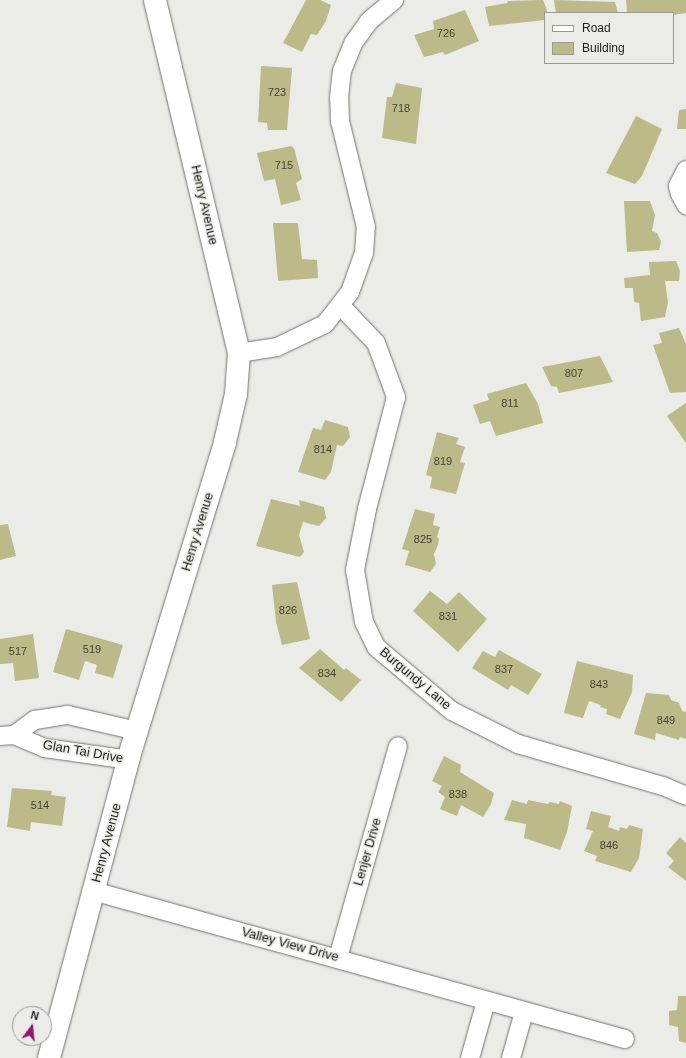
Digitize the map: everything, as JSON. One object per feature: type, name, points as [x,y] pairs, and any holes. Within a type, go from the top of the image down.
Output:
[{"type":"street","name":"Henry Avenue","points":[[48,1058],[137,731],[225,442],[236,394],[239,353],[155,0]]},
{"type":"street","points":[[239,353],[277,347],[325,324],[350,292],[364,253],[366,227],[340,121],[339,98],[342,71],[354,42],[369,21],[394,0]]},
{"type":"street","points":[[686,170],[678,186],[680,194],[686,205]]},
{"type":"street","name":"Burgundy Lane","points":[[340,305],[376,343],[396,397],[367,509],[355,570],[364,622],[376,647],[452,711],[518,744],[663,786],[686,796]]},
{"type":"street","name":"Glan Tai Drive","points":[[7,736],[35,720],[68,716],[137,731]]},
{"type":"street","name":"Glan Tai Drive","points":[[7,736],[44,748],[130,760]]},
{"type":"street","name":"Lenjer Drive","points":[[338,958],[398,746]]},
{"type":"street","name":"Valley View Drive","points":[[93,891],[625,1039]]},
{"type":"street","points":[[470,1058],[486,1001]]},
{"type":"street","points":[[511,1058],[524,1012]]},
{"type":"building","points":[[306,0],[320,0],[331,5],[326,21],[317,35],[311,34],[302,52],[283,43]]},
{"type":"building","points":[[543,0],[547,10],[547,12],[544,12],[544,20],[489,26],[485,7],[507,3],[508,1]]},
{"type":"building","points":[[554,0],[615,2],[618,12],[556,12]]},
{"type":"building","points":[[626,0],[686,0],[686,13],[674,15],[674,12],[627,12]]},
{"type":"building","points":[[465,10],[479,41],[445,55],[443,52],[424,57],[414,35],[434,29],[433,21]]},
{"type":"building","points":[[261,66],[292,68],[287,130],[268,130],[267,123],[258,122]]},
{"type":"building","points":[[396,83],[422,88],[416,144],[382,138],[387,97],[392,97]]},
{"type":"building","points":[[686,109],[686,129],[677,129],[679,110]]},
{"type":"building","points":[[636,116],[662,129],[642,176],[635,184],[606,173]]},
{"type":"building","points":[[291,146],[294,148],[302,179],[296,183],[301,200],[281,205],[275,179],[264,181],[257,153]]},
{"type":"building","points":[[624,201],[650,201],[655,215],[652,231],[657,233],[661,241],[659,250],[627,252]]},
{"type":"building","points":[[273,223],[298,223],[302,259],[317,260],[318,278],[278,281]]},
{"type":"building","points":[[676,261],[680,271],[679,281],[665,281],[668,302],[665,317],[641,321],[639,303],[634,302],[633,288],[625,288],[624,278],[650,275],[649,262]]},
{"type":"building","points":[[679,328],[686,344],[686,392],[670,393],[653,345],[662,343],[659,333]]},
{"type":"building","points":[[600,356],[613,382],[559,393],[557,387],[551,386],[542,367]]},
{"type":"building","points":[[526,383],[538,404],[543,423],[496,436],[490,421],[480,424],[473,405],[489,400],[487,394]]},
{"type":"building","points":[[686,403],[686,443],[667,416]]},
{"type":"building","points":[[325,420],[348,427],[350,437],[343,446],[337,445],[331,472],[325,480],[298,472],[313,428],[321,430]]},
{"type":"building","points":[[437,432],[459,438],[456,444],[465,447],[460,462],[465,463],[456,494],[430,488],[432,477],[426,475]]},
{"type":"building","points":[[271,499],[300,506],[299,500],[324,507],[326,518],[319,526],[303,522],[299,535],[304,552],[300,557],[256,546]]},
{"type":"building","points":[[415,509],[435,514],[433,525],[440,527],[437,537],[439,539],[438,545],[434,554],[436,564],[430,572],[405,565],[409,551],[402,549]]},
{"type":"building","points":[[8,524],[16,556],[0,560],[0,525]]},
{"type":"building","points":[[297,582],[310,639],[282,645],[276,622],[272,585]]},
{"type":"building","points":[[430,591],[447,604],[459,592],[487,619],[458,652],[413,611]]},
{"type":"building","points":[[66,629],[123,645],[113,678],[95,673],[97,665],[85,661],[79,680],[53,672]]},
{"type":"building","points":[[33,634],[39,678],[15,681],[13,663],[0,664],[0,639]]},
{"type":"building","points":[[320,649],[344,670],[346,668],[361,680],[341,702],[299,668]]},
{"type":"building","points":[[499,650],[542,674],[528,695],[511,685],[508,690],[472,668],[483,651],[495,657]]},
{"type":"building","points":[[577,661],[633,675],[632,692],[620,719],[606,714],[607,709],[600,707],[601,705],[589,701],[583,718],[564,713]]},
{"type":"building","points":[[646,693],[669,695],[671,700],[679,703],[682,711],[686,712],[686,739],[680,737],[679,740],[656,733],[655,740],[634,734]]},
{"type":"building","points":[[444,756],[461,765],[460,772],[494,793],[491,804],[483,817],[461,805],[457,816],[440,809],[445,797],[438,792],[442,786],[432,781]]},
{"type":"building","points":[[12,788],[52,791],[51,795],[66,797],[62,826],[31,822],[30,831],[7,827]]},
{"type":"building","points":[[512,800],[527,804],[528,800],[548,804],[550,802],[559,804],[560,801],[572,806],[567,832],[560,850],[524,838],[526,824],[504,820]]},
{"type":"building","points":[[591,811],[611,816],[608,827],[619,831],[620,827],[627,829],[629,825],[643,829],[639,858],[631,872],[595,861],[597,856],[584,851],[593,831],[586,829]]},
{"type":"building","points":[[680,837],[686,843],[686,881],[668,867],[674,861],[666,853]]},
{"type":"building","points":[[678,996],[686,996],[686,1043],[679,1041],[678,1027],[669,1025],[669,1011],[677,1010]]}]
